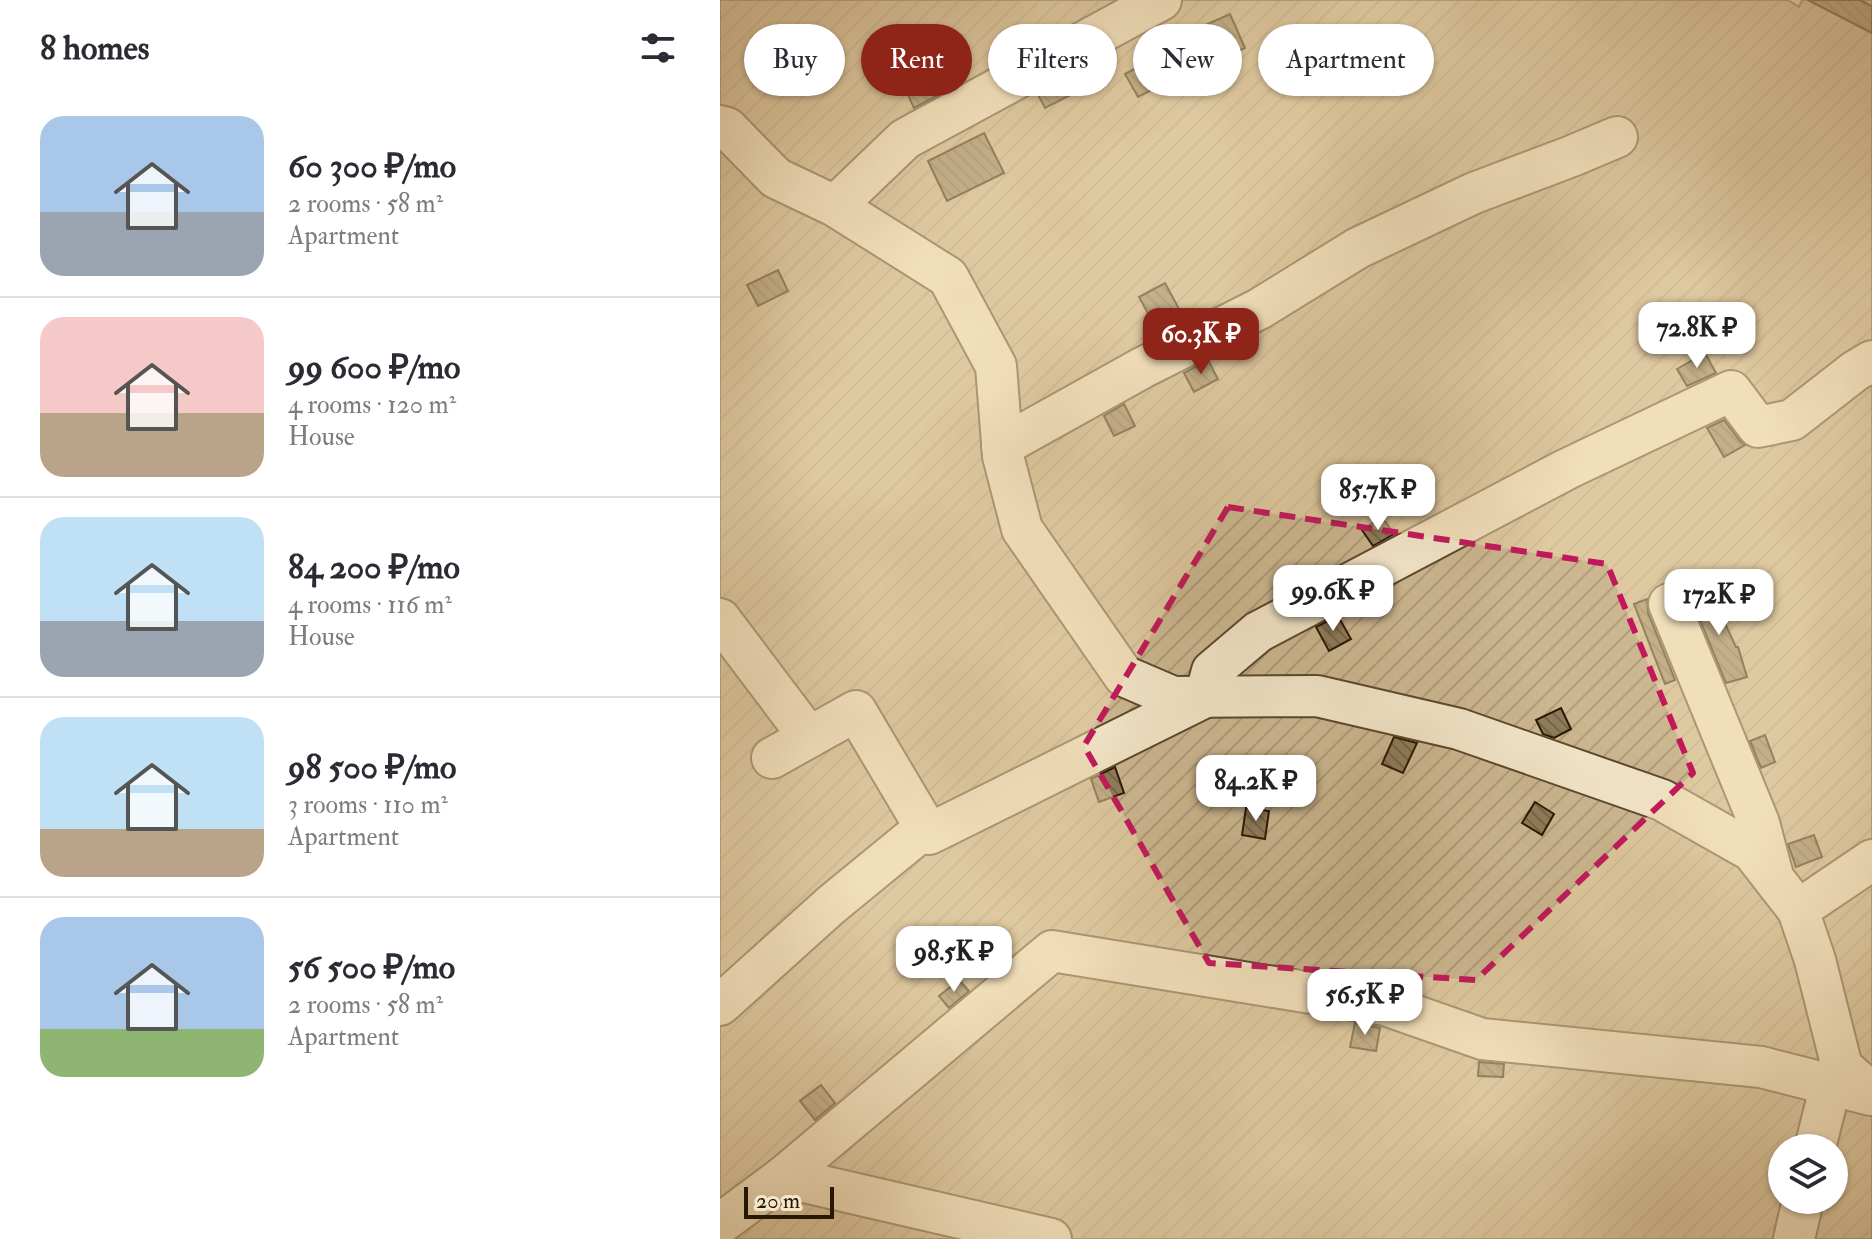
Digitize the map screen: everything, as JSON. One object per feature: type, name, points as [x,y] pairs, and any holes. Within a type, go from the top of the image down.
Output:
[{"type":"street","points":[[835,206],[905,139],[1161,0]]},
{"type":"street","points":[[720,126],[727,128],[776,178],[835,206],[948,277],[996,366],[1003,456],[1022,529],[1124,676],[1173,697],[1317,696],[1459,729],[1662,800],[1752,851],[1786,895]]},
{"type":"street","points":[[1002,446],[1142,368],[1259,309],[1358,248],[1474,193],[1617,137]]},
{"type":"street","points":[[772,758],[856,711],[929,834],[1205,697],[1212,671],[1258,632],[1567,469],[1731,391],[1758,427],[1792,420],[1872,361]]},
{"type":"street","points":[[1669,604],[1815,960],[1842,1067],[1872,1094]]},
{"type":"street","points":[[720,619],[809,737]]},
{"type":"street","points":[[720,1005],[831,905],[925,828]]},
{"type":"street","points":[[1786,895],[1872,860]]},
{"type":"street","points":[[720,1224],[783,1177],[1052,951],[1385,1005],[1482,1039],[1761,1067],[1872,1094]]},
{"type":"street","points":[[1818,1134],[1831,1084]]},
{"type":"street","points":[[783,1177],[1051,1239]]},
{"type":"street","points":[[1794,1239],[1800,1214]]},
{"type":"highlighted area","points":[[1228,507],[1607,564],[1693,773],[1476,980],[1209,963],[1084,746]]},
{"type":"shaded area","points":[[720,0],[1788,0],[1799,7],[1802,0],[1872,0],[1872,1239],[720,1239]]},
{"type":"building","points":[[1808,0],[1860,0],[1872,6],[1872,33]]},
{"type":"building","points":[[1230,14],[1234,24],[1208,24]]},
{"type":"building","points":[[1133,70],[1133,88],[1125,74]]},
{"type":"building","points":[[908,96],[936,96],[914,108]]},
{"type":"building","points":[[1039,96],[1068,96],[1045,108]]},
{"type":"building","points":[[984,133],[1004,173],[947,201],[928,161]]},
{"type":"building","points":[[778,270],[788,291],[758,306],[747,285]]},
{"type":"building","points":[[1165,283],[1185,320],[1158,332],[1139,297]]},
{"type":"building","points":[[1705,353],[1716,373],[1687,386],[1677,369]]},
{"type":"building","points":[[1208,360],[1218,379],[1194,392],[1184,373]]},
{"type":"building","points":[[1124,404],[1135,426],[1114,436],[1104,416]]},
{"type":"building","points":[[1724,420],[1745,445],[1724,457],[1707,428]]},
{"type":"building","points":[[1382,517],[1394,534],[1373,546],[1362,530]]},
{"type":"building","points":[[1708,587],[1738,647],[1747,677],[1726,683],[1690,596]]},
{"type":"building","points":[[1647,599],[1648,613],[1675,680],[1665,684],[1634,604]]},
{"type":"building","points":[[1338,616],[1351,639],[1329,651],[1316,627]]},
{"type":"building","points":[[1561,708],[1571,729],[1554,738],[1543,734],[1536,720]]},
{"type":"building","points":[[1765,735],[1775,762],[1761,768],[1750,741]]},
{"type":"building","points":[[1394,737],[1417,743],[1403,773],[1382,764]]},
{"type":"building","points":[[1115,767],[1124,793],[1099,802],[1091,779]]},
{"type":"building","points":[[1535,802],[1554,814],[1542,835],[1522,823]]},
{"type":"building","points":[[1246,808],[1269,811],[1265,839],[1242,835]]},
{"type":"building","points":[[1814,835],[1822,857],[1796,867],[1788,844]]},
{"type":"building","points":[[959,980],[969,991],[949,1008],[939,996]]},
{"type":"building","points":[[1355,1023],[1380,1028],[1376,1051],[1350,1047]]},
{"type":"building","points":[[1479,1062],[1504,1064],[1503,1077],[1478,1076]]},
{"type":"building","points":[[821,1085],[835,1103],[815,1120],[800,1101]]}]
